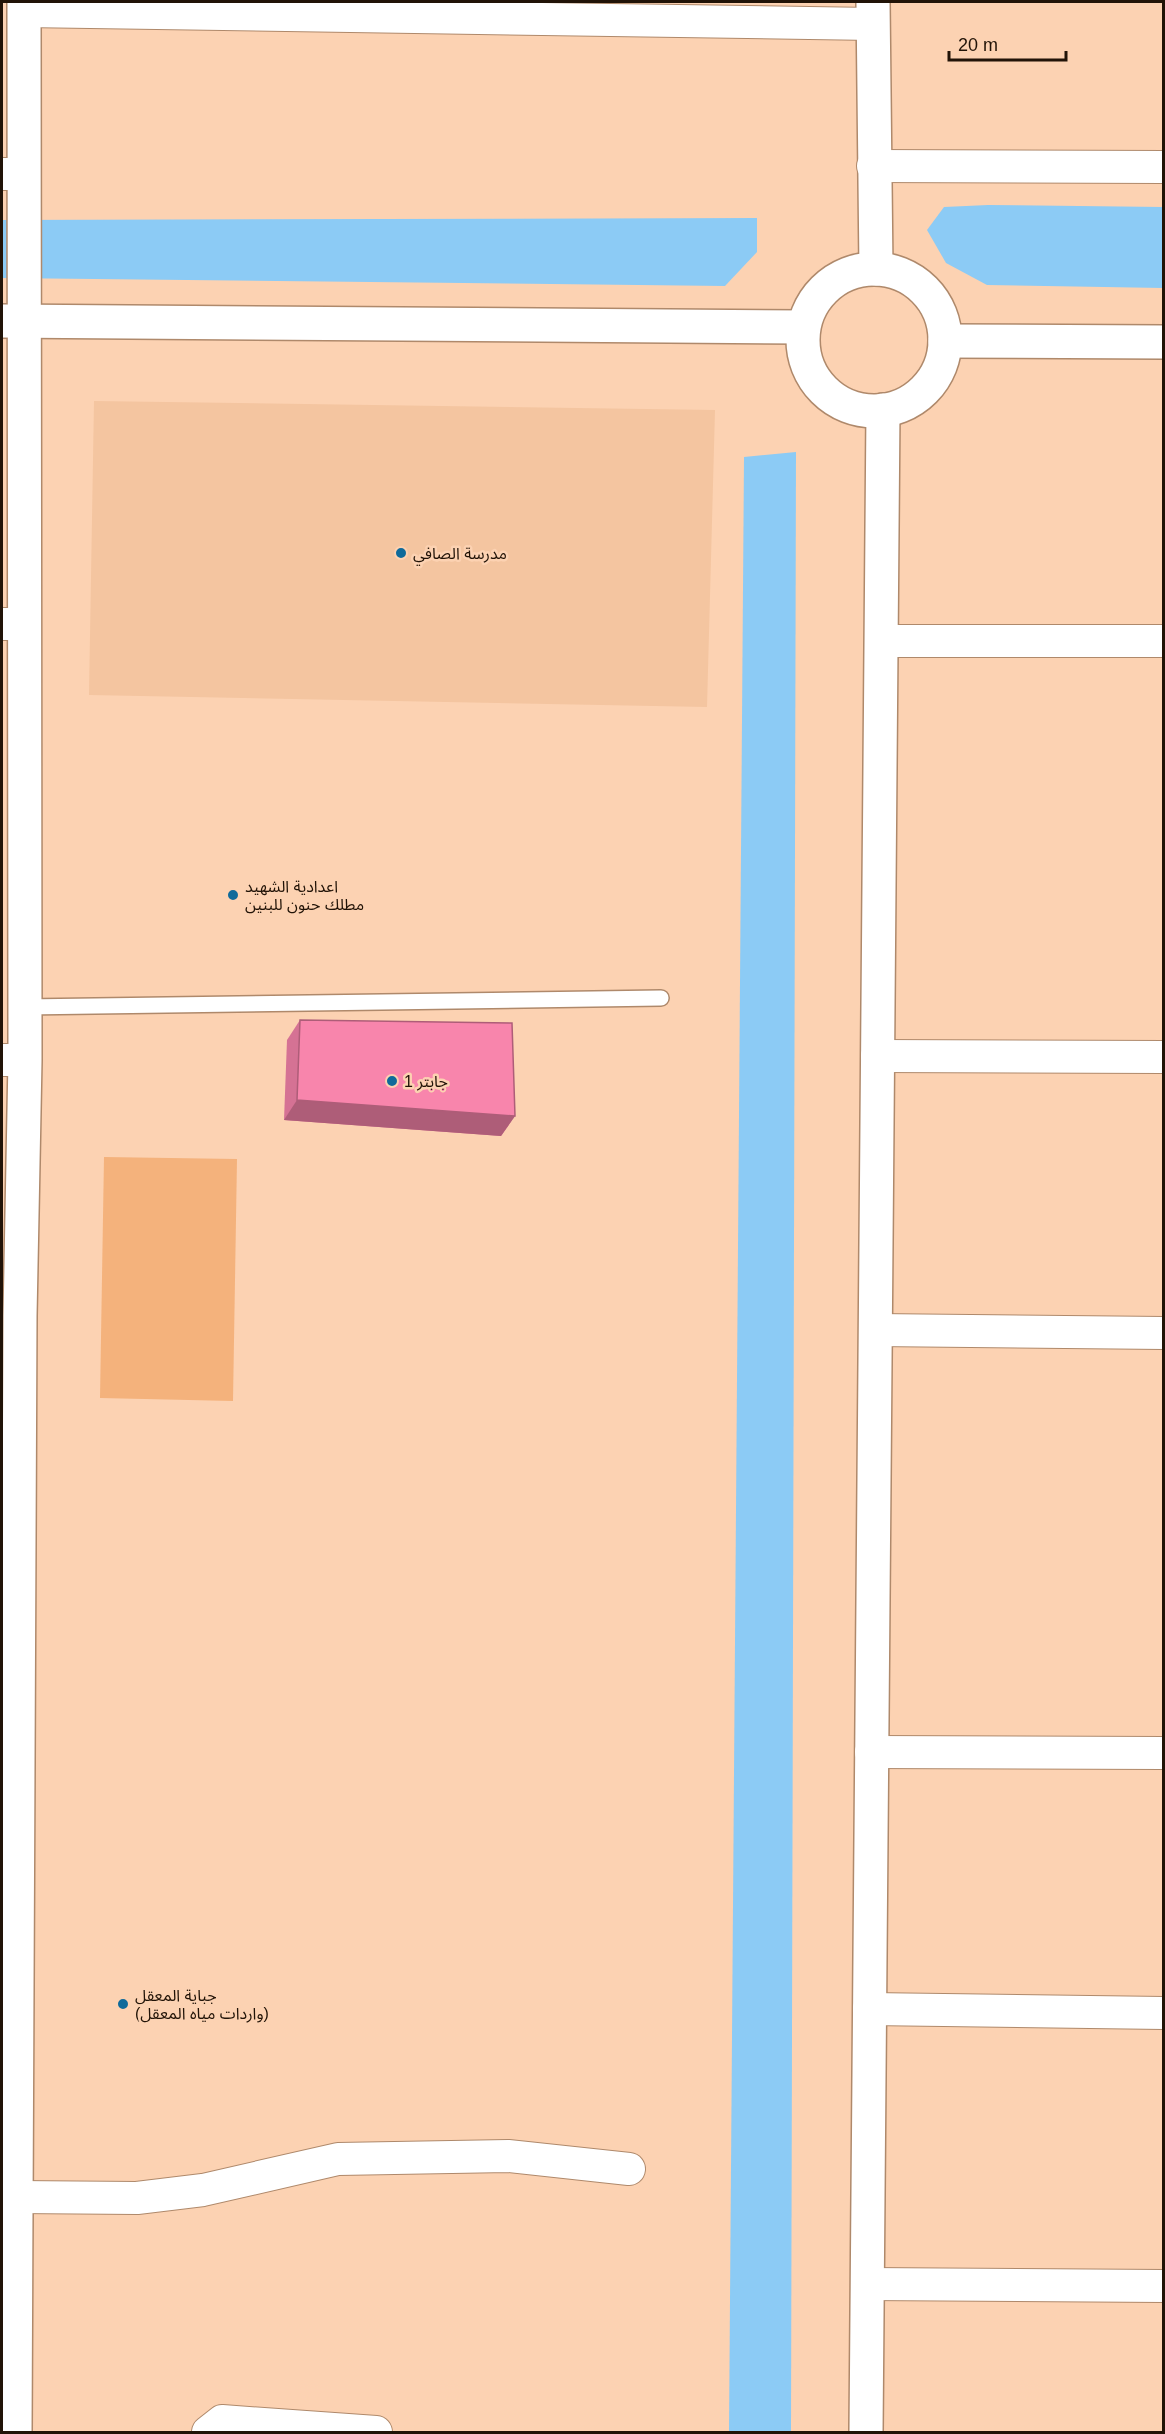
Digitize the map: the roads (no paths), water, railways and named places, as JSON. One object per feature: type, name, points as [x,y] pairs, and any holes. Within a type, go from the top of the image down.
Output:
[{"type":"street","points":[[15,2433],[8,2269],[16,2197],[9,2007],[10,1315],[13,1060],[24,1007],[12,624],[12,321],[13,174],[24,6],[873,13],[876,269]]},
{"type":"street","points":[[873,166],[1164,167]]},
{"type":"street","points":[[865,268],[876,269],[887,269],[908,276],[926,290],[939,309],[946,331],[945,356],[935,379],[918,397],[896,409],[871,412],[847,406],[826,393],[811,373],[803,349],[803,327],[811,306],[825,287],[843,275],[865,268]]},
{"type":"street","points":[[12,321],[803,327]]},
{"type":"street","points":[[945,341],[1164,342]]},
{"type":"street","points":[[866,2433],[883,410]]},
{"type":"street","points":[[881,641],[1164,641]]},
{"type":"street","points":[[877,1056],[1164,1058]]},
{"type":"street","points":[[875,1330],[1164,1333]]},
{"type":"street","points":[[871,1752],[1164,1753]]},
{"type":"street","points":[[869,2009],[1164,2013]]},
{"type":"street","points":[[16,2197],[137,2198],[203,2190],[338,2159],[508,2156],[629,2169]]},
{"type":"street","points":[[867,2284],[1164,2286]]},
{"type":"street","points":[[208,2433],[222,2421],[376,2433]]},
{"type":"lane","points":[[24,1007],[661,998]]},
{"type":"water","points":[[988,205],[1163,207],[1163,288],[987,285],[946,263],[927,230],[944,207]]},
{"type":"water","points":[[757,218],[757,252],[725,286],[2,278],[2,220]]},
{"type":"water","points":[[796,452],[791,2432],[729,2432],[744,457]]},
{"type":"place","name":"مدرسة الصافي","points":[[401,553]]},
{"type":"place","name":"اعدادية الشهيد مطلك حنون للبنين","points":[[233,895]]},
{"type":"place","name":"جابتر 1","points":[[392,1081]]},
{"type":"place","name":"جباية المعقل (واردات مياه المعقل)","points":[[123,2004]]}]
